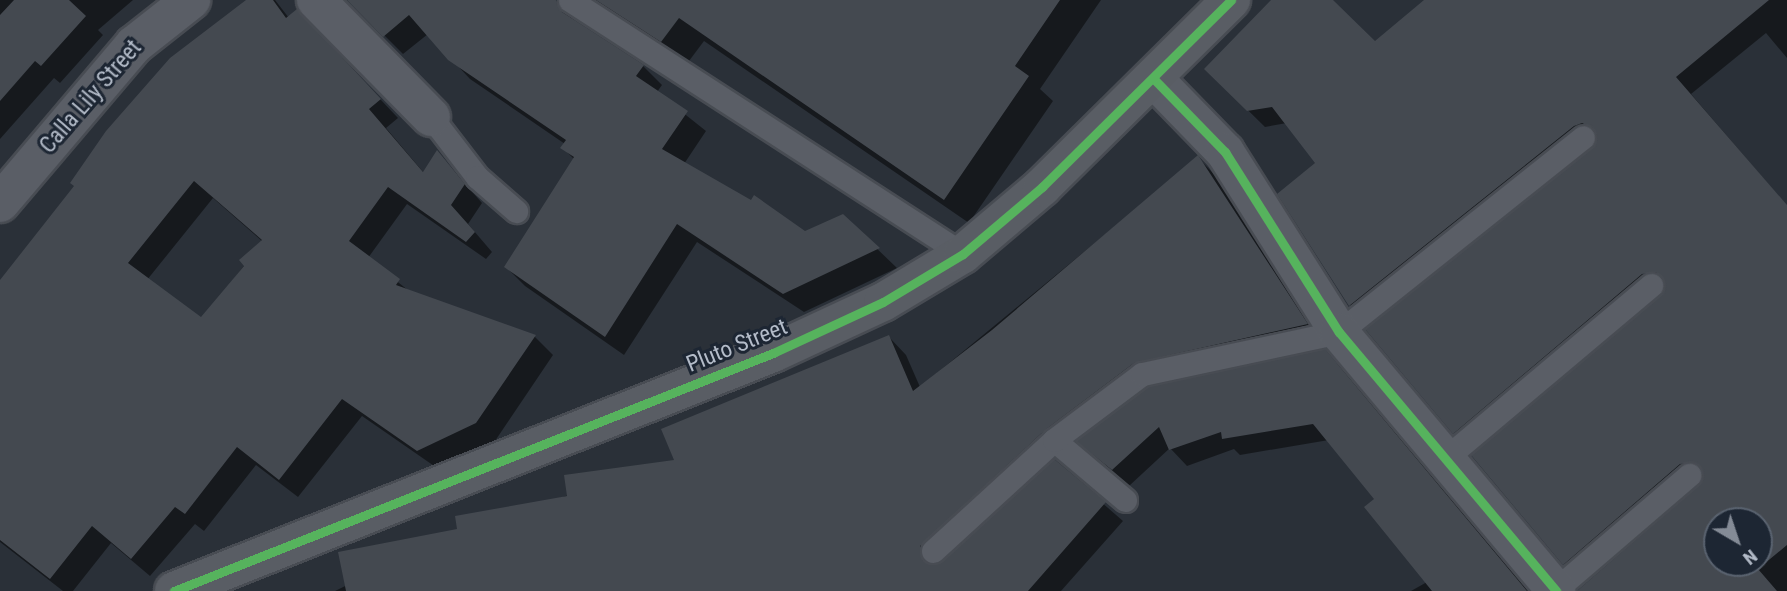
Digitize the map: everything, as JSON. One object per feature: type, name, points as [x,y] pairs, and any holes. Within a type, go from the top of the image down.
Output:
[{"type":"street","name":"Calla Lily Street","points":[[0,203],[134,45],[191,0]]},
{"type":"street","points":[[316,0],[431,117]]},
{"type":"street","name":"Pluto Street","points":[[174,591],[773,353],[883,302],[963,254],[1042,187],[1231,0]]},
{"type":"street","points":[[1154,79],[1225,152],[1339,332],[1447,457],[1555,590]]},
{"type":"lane","points":[[570,0],[963,254]]},
{"type":"lane","points":[[431,117],[477,177],[516,211]]},
{"type":"lane","points":[[933,551],[1054,440],[1142,374],[1339,332],[1583,136]]},
{"type":"lane","points":[[1447,457],[1651,285]]},
{"type":"lane","points":[[1054,440],[1125,500]]},
{"type":"lane","points":[[1555,590],[1689,475]]},
{"type":"building","points":[[14,0],[69,0],[86,16],[41,66],[35,61],[0,101],[0,15]]},
{"type":"building","points":[[246,0],[273,0],[286,18],[297,9],[381,99],[369,109],[423,172],[437,150],[465,184],[451,205],[475,232],[466,242],[388,187],[349,241],[400,279],[396,285],[536,335],[476,423],[417,451],[342,399],[279,480],[237,447],[185,514],[175,507],[131,559],[92,526],[50,579],[0,540],[0,280],[74,186],[70,183],[106,131],[170,58]],"holes":[[[194,181],[262,240],[239,260],[244,266],[201,317],[128,263]]]},
{"type":"building","points":[[347,0],[556,0],[562,12],[644,65],[636,76],[688,111],[662,149],[751,200],[754,195],[805,231],[843,214],[880,248],[783,294],[677,224],[605,337],[504,267],[574,157],[560,148],[566,140],[448,60],[409,15],[383,37]]},
{"type":"building","points":[[596,0],[1060,0],[1015,66],[1029,76],[944,200],[679,18],[661,42]]},
{"type":"building","points":[[1271,0],[1333,0],[1375,41],[1424,0],[1769,0],[1676,77],[1787,205],[1787,545],[1773,557],[1773,507],[1703,507],[1703,577],[1765,577],[1777,591],[1577,591],[1698,486],[1703,473],[1694,462],[1680,464],[1563,565],[1471,455],[1660,296],[1665,283],[1656,272],[1642,274],[1453,434],[1365,329],[1592,148],[1597,136],[1593,128],[1582,123],[1574,126],[1349,306],[1277,194],[1315,163],[1272,107],[1247,111],[1204,69]]},
{"type":"building","points":[[1198,155],[1308,324],[1134,363],[1045,430],[920,546],[923,561],[942,562],[1054,459],[1106,502],[1028,591],[346,591],[338,552],[457,529],[455,516],[567,496],[564,475],[674,460],[661,429],[889,335],[913,391],[992,330]]},
{"type":"building","points":[[1325,349],[1527,591],[1432,591],[1364,507],[1374,499],[1313,424],[1222,439],[1221,432],[1169,450],[1159,427],[1112,470],[1076,441],[1148,387]]},
{"type":"cycle path","points":[[174,591],[773,353],[883,302],[963,254],[1042,187],[1231,0]]},
{"type":"cycle path","points":[[1154,79],[1225,152],[1339,332],[1556,591]]}]
